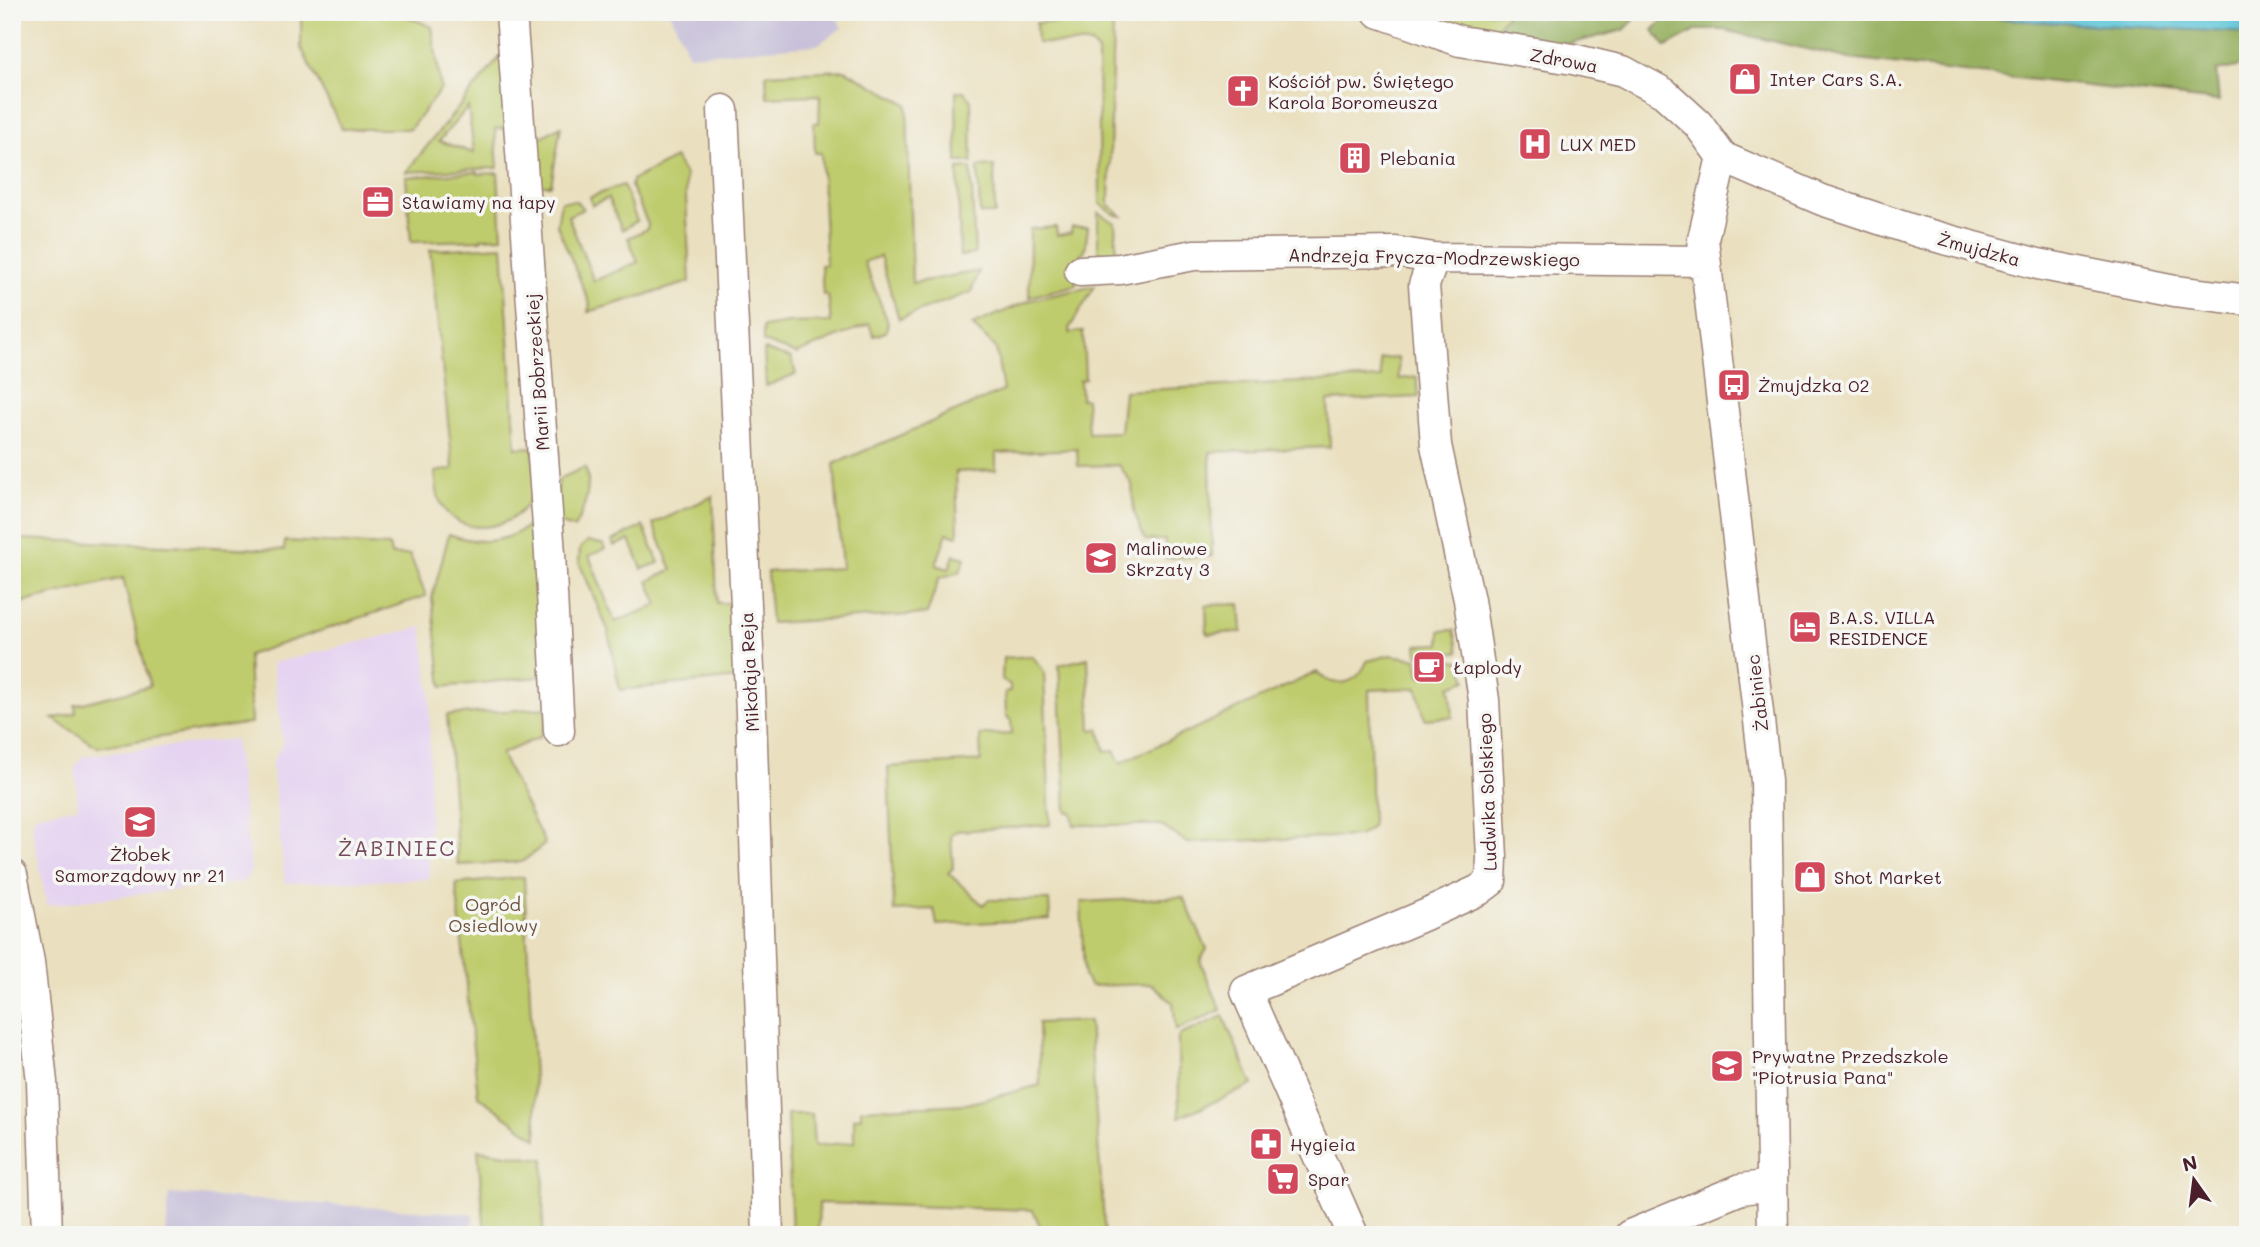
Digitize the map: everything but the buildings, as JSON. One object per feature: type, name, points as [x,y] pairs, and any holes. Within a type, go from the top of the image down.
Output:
[{"type":"street","name":"Marii Bobrzeckiej","points":[[511,12],[550,554],[559,731]]},
{"type":"street","name":"Zdrowa","points":[[1378,12],[1460,41],[1573,59],[1623,71],[1664,93],[1698,124],[1722,157]]},
{"type":"street","name":"Mikołaja Reja","points":[[723,110],[751,713],[768,1235]]},
{"type":"street","name":"Żabiniec","points":[[1722,157],[1705,225],[1705,261],[1766,781],[1773,1235]]},
{"type":"street","name":"Żmujdzka","points":[[1722,157],[1822,200],[1919,232],[2038,264],[2175,291],[2248,300]]},
{"type":"street","name":"Andrzeja Frycza-Modrzewskiego","points":[[1080,271],[1120,269],[1194,255],[1396,253],[1434,258],[1705,261]]},
{"type":"street","name":"Ludwika Solskiego","points":[[1353,1235],[1246,991],[1426,915],[1479,890],[1491,881],[1484,700],[1469,600],[1436,446],[1427,348],[1424,285],[1434,258]]},
{"type":"street","points":[[12,875],[29,962],[42,1082],[47,1235]]},
{"type":"street","points":[[1630,1235],[1741,1189],[1772,1185]]},
{"type":"shaded area","points":[[670,12],[834,12],[842,28],[817,45],[689,55]]},
{"type":"shaded area","points":[[422,627],[430,691],[429,879],[285,883],[272,763],[283,743],[272,663]]},
{"type":"shaded area","name":"Żłobek Samorządowy nr 21","points":[[235,739],[251,871],[244,882],[47,905],[32,828],[35,815],[78,807],[75,766],[83,756]]},
{"type":"shaded area","points":[[169,1194],[473,1214],[472,1235],[166,1235]]},
{"type":"green space","points":[[301,12],[397,12],[432,27],[441,89],[410,129],[342,129],[301,48]]},
{"type":"green space","points":[[1432,12],[1509,12],[1494,31],[1431,23]]},
{"type":"green space","points":[[1509,12],[1628,12],[1635,19],[1624,30],[1556,47],[1494,31]]},
{"type":"green space","points":[[1672,12],[2248,12],[2248,65],[2216,71],[2219,101],[1849,59],[1725,30],[1697,30],[1666,47],[1653,30]]},
{"type":"green space","points":[[1113,21],[1109,205],[1122,216],[1100,204],[1098,52],[1091,44],[1037,43],[1036,23]]},
{"type":"green space","points":[[508,47],[512,128],[495,129],[498,168],[406,172]],"holes":[[[468,107],[474,153],[439,141]]]},
{"type":"green space","points":[[845,70],[907,104],[912,283],[979,271],[971,292],[899,319],[880,256],[864,262],[888,322],[886,332],[874,336],[869,324],[796,354],[763,342],[763,327],[831,322],[828,295],[823,295],[821,265],[826,265],[821,153],[815,153],[814,123],[819,123],[820,95],[767,97],[766,74]]},
{"type":"green space","points":[[964,91],[971,101],[972,162],[957,162],[956,92]]},
{"type":"green space","points":[[561,126],[551,185],[532,185],[534,141]]},
{"type":"green space","points":[[675,158],[685,175],[690,282],[588,312],[590,304],[557,225],[561,201],[576,201],[583,209],[568,216],[594,281],[638,262],[628,238],[647,229],[648,224],[631,186],[632,180]]},
{"type":"green space","points":[[994,166],[995,214],[980,214],[978,167]]},
{"type":"green space","points":[[971,168],[975,254],[960,256],[958,169]]},
{"type":"green space","points":[[498,173],[502,237],[411,242],[406,177]]},
{"type":"green space","points":[[623,185],[637,221],[622,230],[608,198],[592,205],[590,197]]},
{"type":"green space","points":[[1098,212],[1115,223],[1117,260],[1107,260],[1098,250]]},
{"type":"green space","points":[[1056,227],[1057,235],[1071,233],[1072,227],[1088,227],[1085,250],[1074,261],[1076,285],[1029,297],[1030,229]]},
{"type":"green space","points":[[503,246],[516,448],[533,447],[535,481],[529,501],[519,513],[506,522],[475,527],[460,522],[447,513],[437,489],[435,472],[453,469],[430,250]]},
{"type":"green space","points":[[1095,286],[1069,329],[1070,333],[1083,331],[1085,379],[1080,380],[1081,399],[1086,399],[1088,433],[1120,432],[1124,391],[1381,378],[1380,359],[1398,358],[1399,379],[1417,377],[1419,397],[1328,401],[1330,447],[1210,452],[1212,556],[1165,558],[1165,540],[1145,540],[1134,512],[1132,484],[1119,465],[1078,466],[1077,449],[996,453],[996,470],[956,472],[958,536],[947,533],[936,565],[949,569],[954,555],[965,558],[960,572],[939,578],[927,614],[771,623],[767,572],[842,568],[834,464],[1003,391],[996,348],[972,325],[1031,300]]},
{"type":"green space","points":[[764,350],[791,358],[796,374],[766,386]]},
{"type":"green space","points":[[585,467],[588,481],[586,498],[574,528],[554,522],[559,479]]},
{"type":"green space","points":[[713,496],[717,603],[734,603],[737,678],[620,690],[608,630],[579,562],[580,548],[588,541],[603,544],[605,549],[589,556],[615,622],[658,605],[648,581],[672,570],[653,524]]},
{"type":"green space","points":[[538,519],[547,676],[442,687],[432,598],[449,534],[473,540],[496,540],[517,533]]},
{"type":"green space","points":[[643,526],[659,563],[642,569],[630,540],[614,546],[612,541]]},
{"type":"green space","points":[[20,539],[284,550],[285,541],[389,546],[391,555],[410,555],[426,596],[248,655],[251,723],[98,747],[53,719],[76,713],[75,705],[150,686],[123,578],[12,605],[12,569],[20,569]]},
{"type":"green space","points":[[1240,604],[1242,632],[1207,634],[1206,605]]},
{"type":"green space","points":[[1454,630],[1459,652],[1418,655],[1417,645],[1440,644],[1440,631]]},
{"type":"green space","points":[[1390,655],[1417,659],[1420,676],[1438,675],[1441,667],[1437,659],[1460,661],[1467,680],[1450,686],[1453,717],[1425,719],[1417,688],[1369,690],[1372,827],[1359,836],[1188,843],[1160,825],[1074,825],[1072,813],[1066,811],[1059,665],[1088,658],[1091,730],[1099,729],[1105,751],[1114,750],[1120,763],[1317,672],[1331,682],[1345,682],[1358,675],[1367,661]]},
{"type":"green space","points":[[1032,656],[1044,671],[1050,825],[957,831],[951,835],[953,868],[948,873],[983,905],[988,900],[1049,900],[1050,919],[937,925],[934,909],[894,911],[888,767],[981,761],[980,735],[1012,734],[1011,721],[1006,715],[1005,692],[1010,691],[1010,686],[1002,679],[1003,658]]},
{"type":"green space","points":[[546,708],[546,723],[540,737],[501,754],[545,844],[522,862],[458,865],[447,715]]},
{"type":"green space","name":"Ogród Osiedlowy","points":[[524,877],[537,1139],[478,1096],[456,884]]},
{"type":"green space","points":[[1183,897],[1207,949],[1200,961],[1221,1010],[1176,1030],[1173,1003],[1152,984],[1091,986],[1084,977],[1081,902]]},
{"type":"green space","points":[[1223,1016],[1253,1085],[1179,1117],[1178,1036]]},
{"type":"green space","points":[[1089,1021],[1105,1235],[1044,1235],[1033,1210],[819,1203],[818,1230],[813,1231],[813,1235],[792,1235],[787,1114],[812,1114],[814,1146],[854,1142],[854,1118],[861,1117],[861,1109],[967,1104],[1040,1085],[1038,1023]]},
{"type":"green space","points":[[478,1150],[544,1159],[543,1235],[485,1235]]},
{"type":"water","points":[[1930,12],[2248,14],[2248,33],[2040,22]]},
{"type":"place","name":"Inter Cars S.A.","points":[[1745,79]]},
{"type":"place","name":"Kościół pw. Świętego Karola Boromeusza","points":[[1243,91]]},
{"type":"place","name":"LUX MED","points":[[1535,144]]},
{"type":"place","name":"Plebania","points":[[1355,158]]},
{"type":"place","name":"Stawiamy na łapy","points":[[378,202]]},
{"type":"place","name":"Żmujdzka 02","points":[[1734,385]]},
{"type":"place","name":"Malinowe Skrzaty 3","points":[[1101,558]]},
{"type":"place","name":"B.A.S. VILLA RESIDENCE","points":[[1805,627]]},
{"type":"place","name":"Łaplody","points":[[1429,667]]},
{"type":"place","name":"Żłobek Samorządowy nr 21","points":[[140,822]]},
{"type":"place","name":"Shot Market","points":[[1810,877]]},
{"type":"place","name":"Prywatne Przedszkole \"Piotrusia Pana\"","points":[[1727,1066]]},
{"type":"place","name":"Hygieia","points":[[1266,1144]]},
{"type":"place","name":"Spar","points":[[1283,1179]]},
{"type":"district","name":"ŻABINIEC","points":[[397,847]]}]
